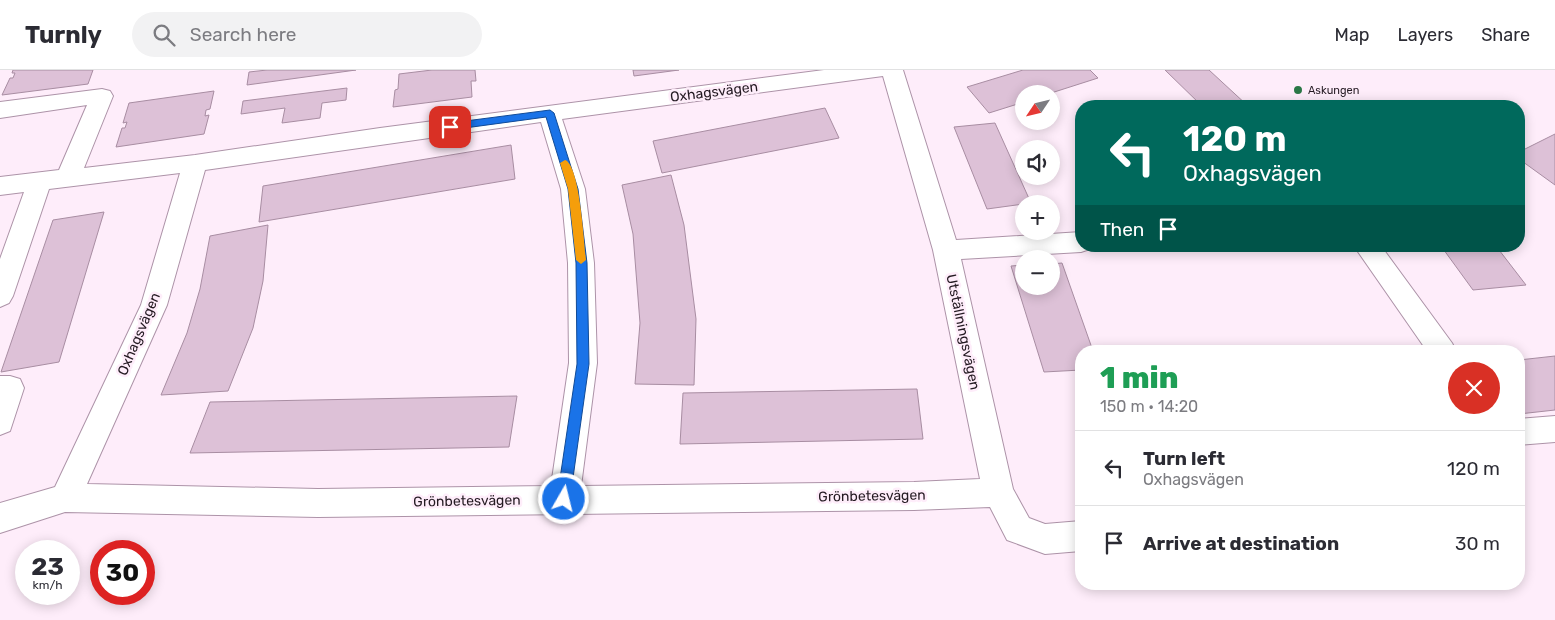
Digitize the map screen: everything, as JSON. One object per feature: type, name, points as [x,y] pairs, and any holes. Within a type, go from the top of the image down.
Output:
[{"type":"street","name":"Oxhagsvägen","points":[[0,186],[195,164],[550,113],[753,78],[878,70]]},
{"type":"street","name":"Utställningsvägen","points":[[892,70],[946,250],[998,492],[1018,528],[1045,539],[1075,536]]},
{"type":"street","points":[[0,110],[102,96],[67,179]]},
{"type":"street","points":[[550,113],[573,189],[581,263],[583,364],[564,499]]},
{"type":"street","name":"Oxhagsvägen","points":[[65,498],[154,305],[195,164]]},
{"type":"street","points":[[0,296],[39,182]]},
{"type":"street","points":[[946,250],[1075,242]]},
{"type":"street","points":[[1371,252],[1438,345]]},
{"type":"street","points":[[0,388],[10,388],[0,422]]},
{"type":"street","points":[[1525,432],[1555,429]]},
{"type":"street","name":"Grönbetesvägen","points":[[0,518],[65,498],[318,503],[914,496],[998,492]]},
{"type":"building","points":[[13,70],[93,70],[88,84],[2,95],[10,78],[13,78],[15,73],[12,73]]},
{"type":"building","points":[[267,70],[356,70],[247,85],[249,72]]},
{"type":"building","points":[[432,70],[475,70],[476,81],[471,81],[472,97],[393,107],[395,90],[398,89],[399,74]]},
{"type":"building","points":[[633,70],[679,70],[634,76]]},
{"type":"building","points":[[1023,70],[1090,70],[1098,78],[1060,90],[1060,85],[1015,85],[1015,105],[989,113],[967,87]]},
{"type":"building","points":[[1165,70],[1209,70],[1242,100],[1196,100]]},
{"type":"building","points":[[347,88],[346,100],[322,103],[320,118],[282,123],[285,108],[241,114],[243,101]]},
{"type":"building","points":[[214,91],[210,109],[206,110],[205,116],[209,115],[204,134],[116,147],[122,128],[125,128],[127,122],[123,123],[129,103]]},
{"type":"building","points":[[825,108],[839,138],[662,173],[653,141]]},
{"type":"building","points":[[995,123],[1015,167],[1015,185],[1023,185],[1027,195],[1015,195],[1015,205],[987,209],[954,127]]},
{"type":"building","points":[[1555,134],[1555,185],[1525,163],[1525,149]]},
{"type":"building","points":[[511,145],[515,179],[259,222],[263,186]]},
{"type":"building","points":[[671,175],[684,225],[696,319],[694,385],[635,384],[640,323],[633,234],[622,185]]},
{"type":"building","points":[[104,212],[59,362],[1,372],[53,220]]},
{"type":"building","points":[[268,225],[263,281],[253,328],[228,391],[161,395],[187,333],[200,289],[210,236]]},
{"type":"building","points":[[1445,252],[1501,252],[1526,285],[1473,290]]},
{"type":"building","points":[[1060,263],[1062,263],[1091,345],[1075,345],[1075,370],[1044,372],[1020,295],[1060,295]]},
{"type":"building","points":[[1011,266],[1015,266],[1015,279]]},
{"type":"building","points":[[1555,356],[1555,410],[1525,413],[1525,359]]},
{"type":"building","points":[[917,389],[923,439],[680,444],[683,393]]},
{"type":"building","points":[[517,396],[509,447],[190,453],[210,402]]},
{"type":"slow traffic","points":[[565,163],[573,189],[581,260]]},
{"type":"place","name":"Askungen","points":[[1298,90]]},
{"type":"route","points":[[450,127],[550,113],[573,189],[581,263],[583,364],[564,499]]}]
